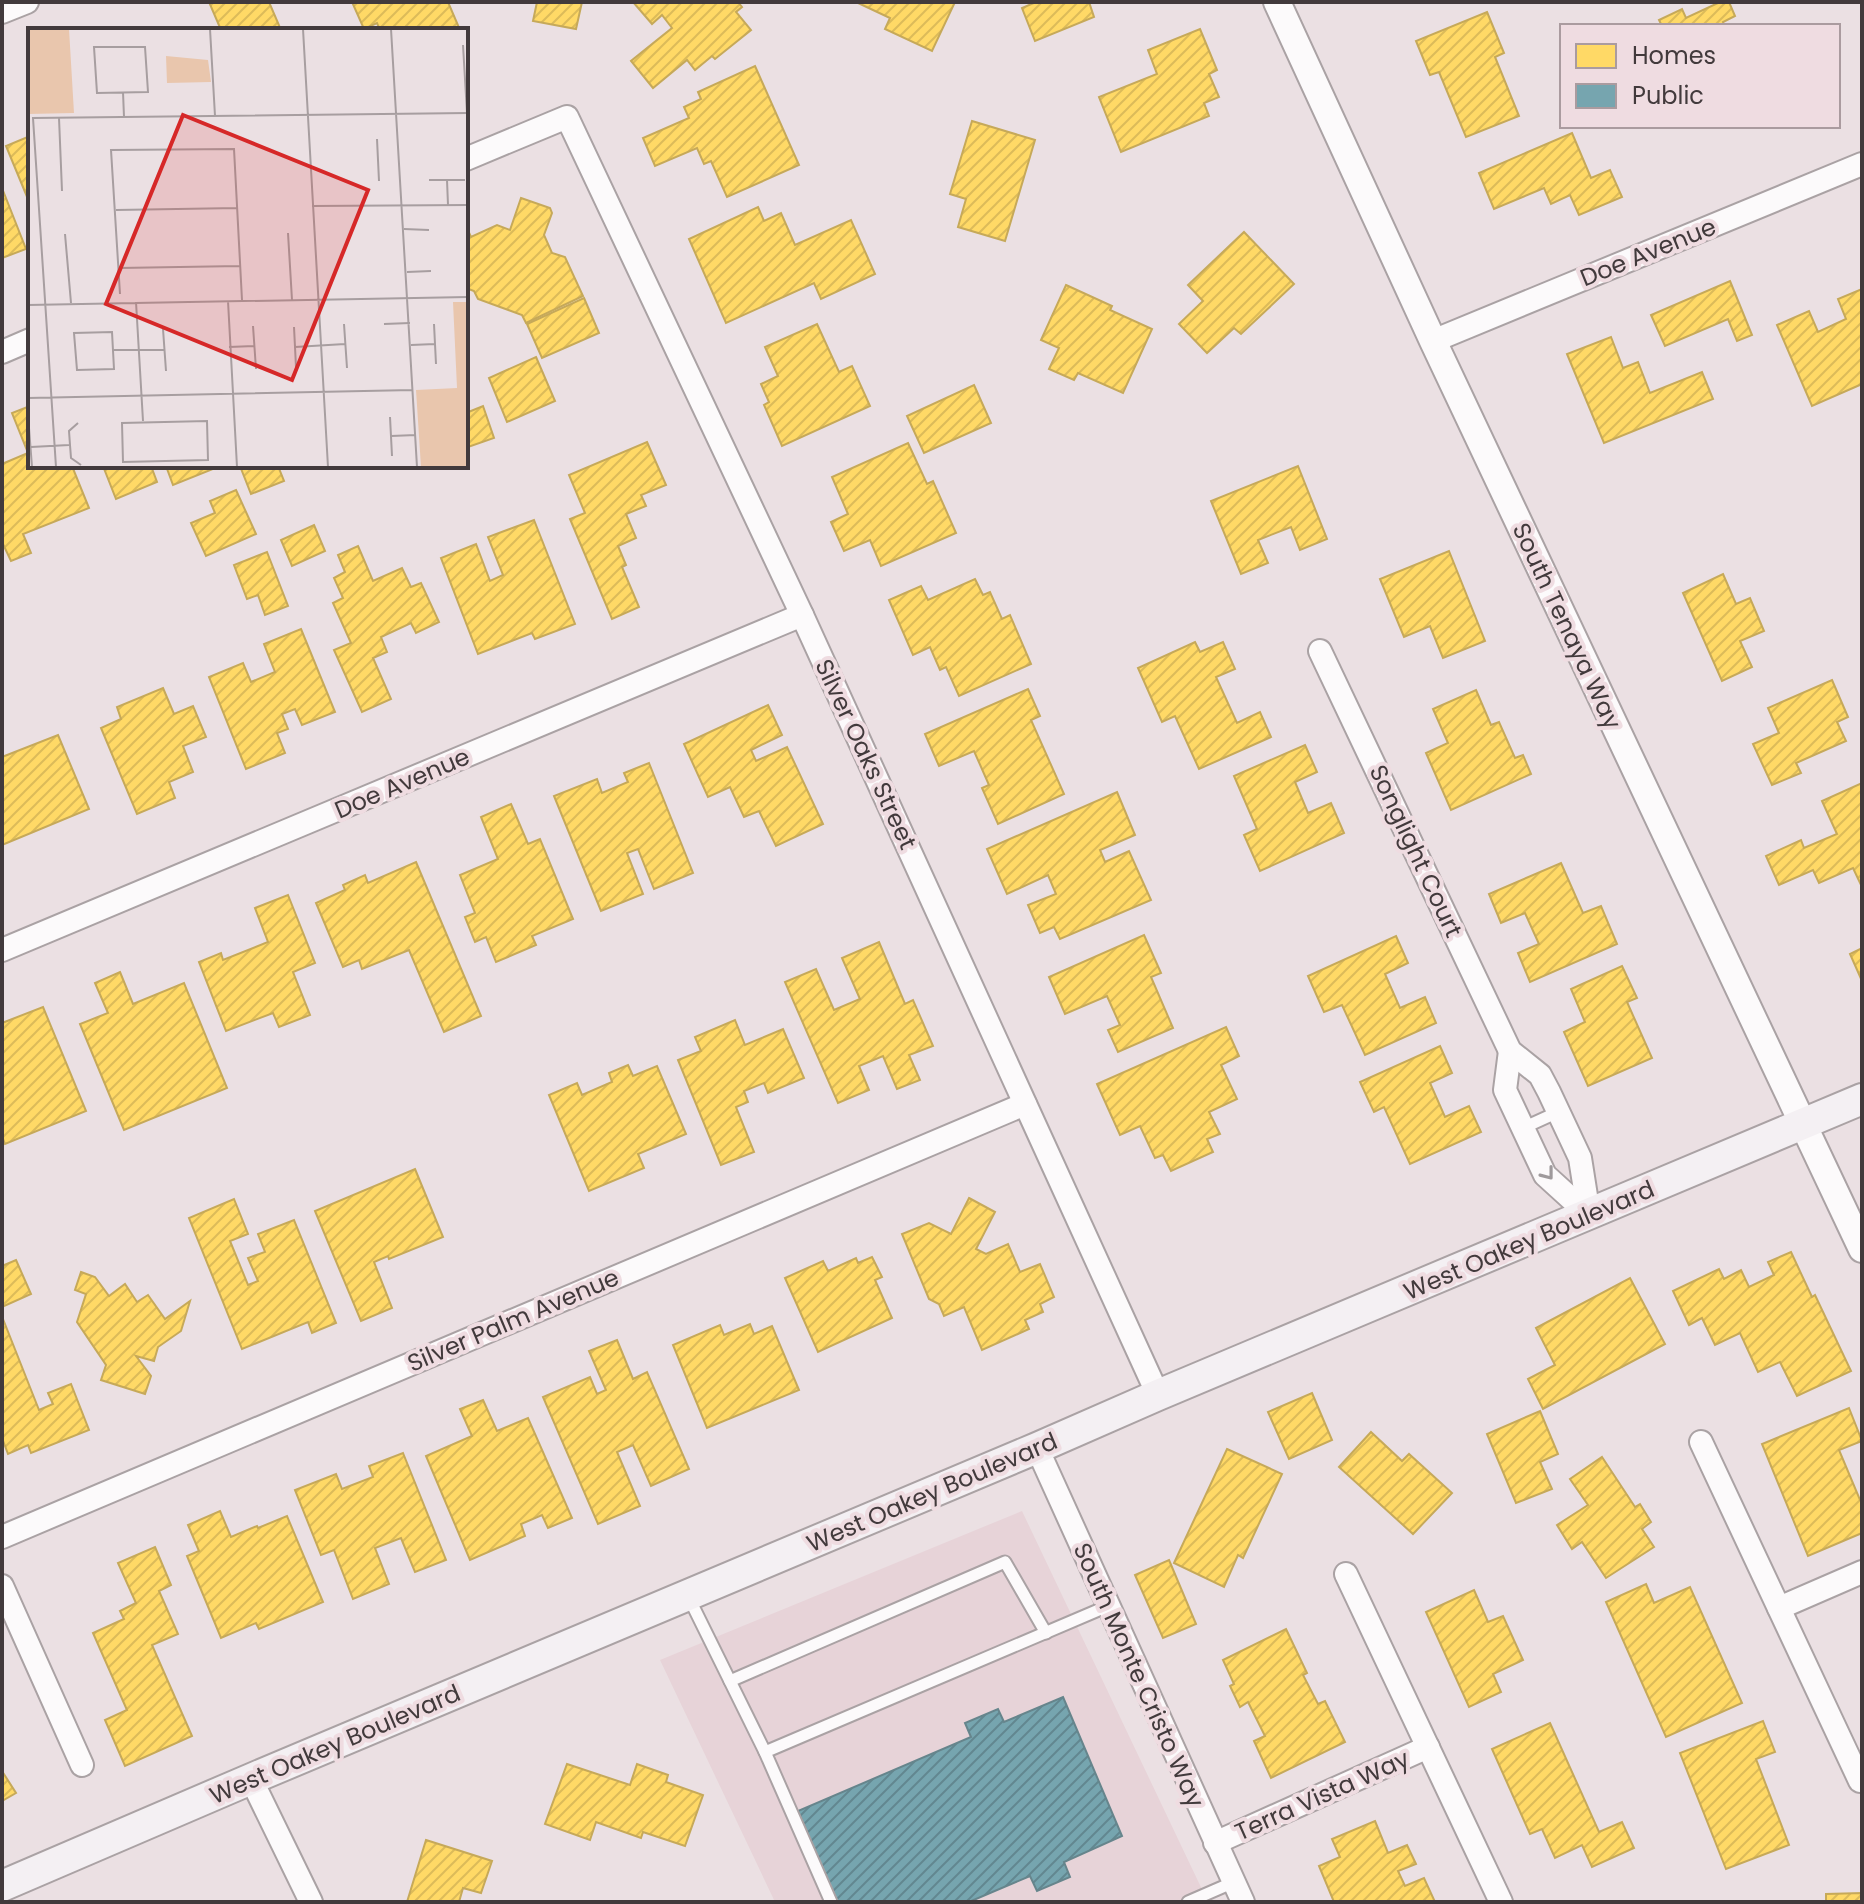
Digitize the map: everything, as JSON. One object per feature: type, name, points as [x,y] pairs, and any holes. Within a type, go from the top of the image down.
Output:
[{"type":"main road","name":"West Oakey Boulevard","points":[[2,1886],[1862,1099]]},
{"type":"street","points":[[2,12],[27,2]]},
{"type":"street","name":"South Tenaya Way","points":[[1277,2],[1433,341],[1862,1249]]},
{"type":"street","name":"Silver Oaks Street","points":[[468,158],[567,117],[802,615],[1158,1395]]},
{"type":"street","name":"Doe Avenue","points":[[1433,341],[1862,164]]},
{"type":"street","points":[[2,352],[28,341]]},
{"type":"street","name":"Doe Avenue","points":[[2,950],[802,615]]},
{"type":"street","name":"Songlight Court","points":[[1320,651],[1510,1051],[1540,1075],[1580,1158],[1589,1215]]},
{"type":"street","points":[[1510,1051],[1505,1090],[1545,1175],[1589,1215]]},
{"type":"street","name":"Silver Palm Avenue","points":[[2,1537],[1025,1104]]},
{"type":"street","points":[[1701,1442],[1860,1781]]},
{"type":"street","name":"South Monte Cristo Way","points":[[1037,1448],[1238,1892]]},
{"type":"street","points":[[1779,1608],[1862,1572]]},
{"type":"street","name":"Terra Vista Way","points":[[1346,1574],[1501,1902]]},
{"type":"street","points":[[2,1586],[82,1765]]},
{"type":"street","name":"Terra Vista Way","points":[[1215,1843],[1428,1747]]},
{"type":"street","points":[[251,1779],[311,1902]]},
{"type":"lane","points":[[1523,1128],[1558,1112]]},
{"type":"lane","points":[[730,1681],[1005,1562],[1046,1633]]},
{"type":"lane","points":[[688,1595],[765,1752],[831,1902]]},
{"type":"lane","points":[[765,1752],[1108,1606]]},
{"type":"lane","points":[[1188,1902],[1238,1892]]},
{"type":"shaded area","points":[[1022,1511],[1208,1902],[775,1902],[660,1660]]},
{"type":"building: Homes","points":[[209,2],[269,2],[280,28],[220,28]]},
{"type":"building: Homes","points":[[352,2],[448,2],[459,28],[379,28],[377,23],[364,28]]},
{"type":"building: Homes","points":[[537,2],[582,2],[576,29],[533,21]]},
{"type":"building: Homes","points":[[633,2],[738,2],[742,7],[736,12],[751,30],[715,59],[712,56],[695,70],[687,60],[653,88],[631,61],[672,28],[662,15],[652,24]]},
{"type":"building: Homes","points":[[856,2],[955,2],[932,51],[885,29],[890,18]]},
{"type":"building: Homes","points":[[1036,2],[1089,2],[1094,17],[1035,41],[1022,8]]},
{"type":"building: Homes","points":[[1720,2],[1729,2],[1735,16],[1724,24],[1661,24],[1659,20],[1682,9],[1686,18]]},
{"type":"building: Homes","points":[[1487,12],[1504,53],[1495,57],[1519,116],[1466,137],[1439,72],[1430,75],[1416,41]]},
{"type":"building: Homes","points":[[1200,29],[1217,70],[1209,74],[1219,97],[1204,103],[1209,116],[1121,152],[1099,97],[1157,74],[1148,50]]},
{"type":"building: Homes","points":[[755,66],[799,165],[727,197],[711,161],[704,164],[697,148],[655,166],[643,138],[689,118],[684,107],[701,99],[698,92]]},
{"type":"building: Homes","points":[[972,121],[1035,140],[1005,241],[958,227],[966,199],[950,194]]},
{"type":"building: Homes","points":[[1572,133],[1591,178],[1610,170],[1622,197],[1579,215],[1570,195],[1551,204],[1544,188],[1494,209],[1479,173]]},
{"type":"building: Homes","points":[[28,137],[28,199],[6,146]]},
{"type":"building: Homes","points":[[2,188],[26,249],[2,258]]},
{"type":"building: Homes","points":[[521,198],[550,208],[552,213],[544,235],[552,253],[565,257],[583,296],[526,323],[522,315],[478,299],[474,291],[468,289],[468,230],[471,237],[497,225],[510,230]]},
{"type":"building: Homes","points":[[758,207],[764,221],[781,213],[795,245],[851,220],[875,274],[821,299],[814,283],[726,323],[689,239]]},
{"type":"building: Homes","points":[[1244,232],[1294,284],[1241,334],[1234,328],[1207,353],[1179,324],[1203,301],[1188,285]]},
{"type":"building: Homes","points":[[1730,281],[1752,335],[1737,341],[1728,319],[1665,346],[1651,315]]},
{"type":"building: Homes","points":[[1066,285],[1152,329],[1123,393],[1078,373],[1074,380],[1049,369],[1059,348],[1041,340]]},
{"type":"building: Homes","points":[[1862,289],[1862,384],[1812,406],[1777,325],[1809,311],[1818,332],[1846,319],[1838,299]]},
{"type":"building: Homes","points":[[584,298],[599,333],[542,358],[527,324]]},
{"type":"building: Homes","points":[[817,324],[839,372],[852,366],[870,406],[782,446],[764,405],[769,402],[761,384],[778,376],[765,347]]},
{"type":"building: Homes","points":[[1611,337],[1623,368],[1638,362],[1650,393],[1702,372],[1713,399],[1604,443],[1567,354]]},
{"type":"building: Homes","points":[[536,357],[555,401],[507,422],[489,378]]},
{"type":"building: Homes","points":[[974,385],[991,423],[924,453],[907,416]]},
{"type":"building: Homes","points":[[483,406],[494,438],[468,447],[468,412]]},
{"type":"building: Homes","points":[[28,407],[28,453],[12,413]]},
{"type":"building: Homes","points":[[647,442],[666,485],[641,495],[646,506],[626,514],[636,538],[618,546],[626,565],[622,567],[639,607],[612,619],[570,519],[585,513],[569,475]]},
{"type":"building: Homes","points":[[908,443],[927,484],[933,481],[956,533],[881,566],[870,540],[844,551],[831,522],[848,514],[832,477]]},
{"type":"building: Homes","points":[[28,453],[28,468],[73,468],[89,508],[23,534],[31,553],[11,561],[2,542],[2,464]]},
{"type":"building: Homes","points":[[1298,466],[1327,539],[1300,550],[1291,527],[1258,540],[1268,563],[1241,574],[1211,501]]},
{"type":"building: Homes","points":[[104,468],[152,468],[157,482],[116,499]]},
{"type":"building: Homes","points":[[167,468],[213,468],[213,469],[173,485]]},
{"type":"building: Homes","points":[[241,468],[279,468],[284,481],[251,494]]},
{"type":"building: Homes","points":[[236,490],[256,534],[206,556],[191,523],[215,513],[210,501]]},
{"type":"building: Homes","points":[[534,520],[575,624],[535,639],[532,633],[478,654],[441,558],[476,544],[490,581],[503,575],[488,537]]},
{"type":"building: Homes","points":[[314,525],[325,551],[292,566],[281,540]]},
{"type":"building: Homes","points":[[358,546],[373,581],[402,568],[411,587],[421,583],[439,622],[416,633],[411,623],[381,637],[387,652],[373,658],[391,699],[362,712],[334,650],[351,643],[333,603],[343,598],[334,578],[345,572],[338,555]]},
{"type":"building: Homes","points":[[1449,551],[1485,641],[1443,658],[1430,626],[1404,637],[1380,579]]},
{"type":"building: Homes","points":[[267,552],[288,606],[265,615],[258,595],[247,599],[234,565]]},
{"type":"building: Homes","points":[[1723,574],[1736,604],[1750,598],[1764,631],[1740,641],[1752,667],[1722,681],[1683,593]]},
{"type":"building: Homes","points":[[975,579],[983,595],[990,592],[1002,619],[1010,615],[1031,664],[959,696],[946,667],[940,670],[930,647],[913,655],[889,600],[921,586],[928,600]]},
{"type":"building: Homes","points":[[301,629],[335,712],[302,725],[295,709],[282,714],[288,729],[277,733],[285,753],[246,769],[209,677],[243,663],[251,682],[275,672],[264,644]]},
{"type":"building: Homes","points":[[1195,642],[1200,652],[1223,642],[1235,669],[1216,677],[1237,723],[1260,712],[1271,737],[1199,769],[1175,716],[1162,722],[1138,668]]},
{"type":"building: Homes","points":[[1832,680],[1848,717],[1837,722],[1846,741],[1796,763],[1801,773],[1772,785],[1753,744],[1779,733],[1768,708]]},
{"type":"building: Homes","points":[[163,688],[174,714],[193,706],[206,737],[183,746],[193,772],[169,782],[175,798],[137,814],[101,728],[121,719],[117,707]]},
{"type":"building: Homes","points":[[1028,689],[1040,716],[1031,720],[1064,794],[998,824],[982,788],[989,785],[974,751],[939,766],[925,734]]},
{"type":"building: Homes","points":[[1476,690],[1491,725],[1499,722],[1515,758],[1523,755],[1531,774],[1451,810],[1426,753],[1448,743],[1433,709]]},
{"type":"building: Homes","points":[[768,705],[782,735],[751,750],[756,761],[787,747],[823,824],[776,846],[759,811],[744,817],[730,787],[708,797],[684,744]]},
{"type":"building: Homes","points":[[58,735],[89,809],[2,845],[2,757]]},
{"type":"building: Homes","points":[[1305,745],[1317,772],[1295,782],[1308,813],[1331,803],[1344,833],[1260,871],[1244,835],[1257,829],[1234,776]]},
{"type":"building: Homes","points":[[649,763],[693,873],[654,889],[638,849],[627,853],[643,894],[601,911],[554,796],[597,779],[602,793],[628,782],[624,773]]},
{"type":"building: Homes","points":[[1862,783],[1862,887],[1853,868],[1819,883],[1813,870],[1779,885],[1766,856],[1801,840],[1804,848],[1837,834],[1822,801]]},
{"type":"building: Homes","points":[[1117,792],[1135,835],[1100,850],[1105,862],[1129,851],[1151,900],[1060,939],[1054,927],[1040,933],[1028,905],[1056,894],[1048,875],[1007,894],[987,849]]},
{"type":"building: Homes","points":[[511,804],[528,844],[540,839],[573,919],[532,936],[536,945],[496,962],[486,937],[475,942],[465,917],[475,913],[460,875],[498,859],[481,817]]},
{"type":"building: Homes","points":[[416,862],[481,1016],[444,1032],[409,950],[362,969],[359,960],[343,967],[316,903],[345,890],[343,885],[365,875],[368,883]]},
{"type":"building: Homes","points":[[1561,863],[1583,913],[1601,906],[1617,944],[1530,982],[1518,953],[1539,944],[1525,913],[1501,923],[1489,894]]},
{"type":"building: Homes","points":[[288,895],[315,963],[293,972],[310,1015],[279,1027],[273,1013],[226,1031],[199,962],[221,953],[223,960],[268,942],[255,908]]},
{"type":"building: Homes","points":[[1144,935],[1161,973],[1151,977],[1173,1028],[1118,1052],[1108,1030],[1120,1025],[1107,996],[1065,1014],[1049,977]]},
{"type":"building: Homes","points":[[1396,936],[1408,963],[1385,974],[1400,1008],[1425,997],[1436,1023],[1365,1055],[1342,1005],[1324,1012],[1308,976]]},
{"type":"building: Homes","points":[[879,942],[905,1004],[913,1000],[933,1046],[909,1055],[920,1080],[897,1089],[883,1056],[859,1066],[869,1090],[838,1103],[785,982],[816,969],[834,1010],[860,999],[842,958]]},
{"type":"building: Homes","points":[[1862,948],[1862,981],[1850,954]]},
{"type":"building: Homes","points":[[1622,966],[1637,998],[1627,1002],[1652,1058],[1588,1086],[1564,1032],[1585,1022],[1571,989]]},
{"type":"building: Homes","points":[[120,972],[133,1004],[184,983],[227,1088],[124,1130],[80,1024],[108,1013],[95,983]]},
{"type":"building: Homes","points":[[43,1007],[86,1111],[5,1144],[2,1136],[2,1023]]},
{"type":"building: Homes","points":[[735,1020],[745,1045],[783,1029],[804,1078],[768,1093],[764,1083],[744,1091],[748,1102],[736,1107],[754,1152],[721,1165],[678,1060],[701,1051],[695,1037]]},
{"type":"building: Homes","points":[[1226,1027],[1239,1056],[1221,1065],[1237,1099],[1209,1112],[1220,1134],[1207,1139],[1213,1152],[1171,1171],[1163,1155],[1155,1158],[1140,1126],[1120,1135],[1097,1084]]},
{"type":"building: Homes","points":[[1440,1046],[1452,1073],[1430,1083],[1445,1117],[1469,1106],[1481,1132],[1410,1164],[1384,1107],[1374,1112],[1360,1082]]},
{"type":"building: Homes","points":[[628,1065],[633,1076],[657,1066],[686,1134],[638,1154],[644,1168],[589,1191],[549,1095],[577,1083],[582,1095],[612,1082],[609,1073]]},
{"type":"building: Homes","points":[[415,1169],[443,1237],[374,1262],[392,1308],[361,1321],[315,1211]]},
{"type":"building: Homes","points":[[969,1198],[995,1212],[976,1249],[986,1254],[1008,1244],[1020,1272],[1040,1264],[1054,1297],[1040,1304],[1043,1312],[1025,1320],[1029,1329],[982,1350],[964,1307],[944,1316],[939,1304],[929,1299],[902,1234],[929,1223],[951,1234]]},
{"type":"building: Homes","points":[[234,1199],[248,1234],[230,1241],[248,1285],[258,1281],[248,1258],[265,1252],[258,1234],[294,1220],[336,1323],[312,1333],[308,1322],[242,1349],[189,1218]]},
{"type":"building: Homes","points":[[1791,1252],[1851,1371],[1797,1396],[1780,1362],[1758,1372],[1740,1333],[1715,1345],[1702,1318],[1689,1325],[1673,1291],[1719,1269],[1724,1279],[1741,1270],[1749,1287],[1774,1275],[1768,1262]]},
{"type":"building: Homes","points":[[872,1257],[882,1277],[875,1280],[892,1318],[818,1352],[785,1278],[823,1261],[828,1271],[856,1258],[858,1263]]},
{"type":"building: Homes","points":[[16,1260],[31,1294],[2,1307],[2,1266]]},
{"type":"building: Homes","points":[[81,1272],[95,1277],[109,1296],[125,1284],[137,1302],[148,1295],[165,1319],[190,1301],[181,1331],[158,1347],[154,1361],[136,1356],[151,1376],[145,1394],[101,1380],[106,1365],[77,1322],[86,1294],[75,1290]]},
{"type":"building: Homes","points":[[1630,1278],[1665,1344],[1543,1409],[1528,1379],[1555,1365],[1536,1328]]},
{"type":"building: Homes","points":[[3,1319],[39,1410],[53,1404],[48,1393],[71,1384],[89,1430],[31,1453],[28,1445],[8,1454],[2,1438]]},
{"type":"building: Homes","points":[[750,1324],[754,1334],[772,1326],[799,1390],[707,1428],[673,1345],[720,1325],[724,1335]]},
{"type":"building: Homes","points":[[617,1340],[633,1379],[647,1372],[689,1469],[651,1486],[633,1445],[617,1452],[640,1506],[598,1524],[543,1397],[590,1377],[597,1394],[606,1390],[589,1351]]},
{"type":"building: Homes","points":[[1312,1393],[1332,1440],[1289,1459],[1268,1412]]},
{"type":"building: Homes","points":[[483,1400],[497,1431],[528,1418],[572,1518],[548,1528],[542,1515],[521,1524],[525,1536],[470,1560],[426,1456],[472,1436],[460,1409]]},
{"type":"building: Homes","points":[[1849,1408],[1862,1441],[1839,1450],[1862,1499],[1862,1533],[1808,1556],[1762,1444]]},
{"type":"building: Homes","points":[[1540,1411],[1558,1454],[1540,1462],[1552,1489],[1516,1503],[1487,1434]]},
{"type":"building: Homes","points":[[1371,1432],[1402,1461],[1409,1454],[1452,1493],[1413,1534],[1339,1467]]},
{"type":"building: Homes","points":[[1227,1449],[1282,1474],[1243,1558],[1238,1555],[1224,1587],[1174,1563]]},
{"type":"building: Homes","points":[[403,1453],[446,1560],[415,1572],[401,1538],[375,1548],[389,1584],[353,1599],[334,1550],[321,1555],[295,1490],[336,1474],[342,1489],[373,1477],[369,1466]]},
{"type":"building: Homes","points":[[1602,1457],[1635,1507],[1640,1504],[1651,1522],[1642,1529],[1654,1547],[1606,1578],[1582,1542],[1572,1549],[1557,1525],[1588,1505],[1570,1479]]},
{"type":"building: Homes","points":[[220,1511],[231,1537],[287,1516],[323,1602],[259,1629],[256,1623],[221,1638],[187,1556],[199,1551],[188,1525]]},
{"type":"building: Homes","points":[[155,1547],[171,1585],[159,1591],[178,1634],[152,1645],[192,1736],[125,1766],[105,1720],[127,1710],[93,1633],[124,1619],[120,1611],[136,1603],[118,1563]]},
{"type":"building: Homes","points":[[1169,1560],[1196,1624],[1163,1638],[1135,1575]]},
{"type":"building: Homes","points":[[1646,1584],[1654,1603],[1690,1587],[1742,1703],[1666,1737],[1606,1602]]},
{"type":"building: Homes","points":[[1474,1590],[1488,1622],[1503,1616],[1523,1660],[1493,1674],[1501,1692],[1469,1707],[1426,1612]]},
{"type":"building: Homes","points":[[1286,1629],[1307,1673],[1303,1675],[1318,1704],[1325,1701],[1345,1742],[1271,1778],[1254,1741],[1265,1736],[1248,1702],[1240,1707],[1223,1660]]},
{"type":"building: Homes","points":[[1763,1721],[1775,1752],[1756,1759],[1789,1845],[1726,1869],[1680,1753]]},
{"type":"building: Homes","points":[[1550,1723],[1599,1832],[1622,1822],[1634,1848],[1592,1867],[1582,1845],[1555,1858],[1542,1829],[1530,1834],[1492,1749]]},
{"type":"building: Homes","points":[[567,1764],[630,1785],[637,1764],[668,1775],[666,1782],[703,1795],[685,1846],[643,1832],[641,1838],[596,1822],[590,1840],[545,1824]]},
{"type":"building: Homes","points":[[2,1771],[16,1793],[2,1801]]},
{"type":"building: Homes","points":[[1375,1821],[1388,1853],[1407,1845],[1416,1864],[1398,1871],[1405,1886],[1424,1878],[1435,1902],[1334,1902],[1319,1866],[1340,1857],[1332,1839]]},
{"type":"building: Homes","points":[[426,1840],[492,1861],[481,1893],[463,1888],[459,1902],[407,1902]]},
{"type":"building: Homes","points":[[1862,1893],[1862,1902],[1826,1902],[1826,1894]]},
{"type":"building: Public","points":[[1063,1697],[1122,1836],[1064,1862],[1070,1877],[1037,1891],[1030,1876],[969,1902],[837,1902],[798,1811],[971,1737],[965,1723],[998,1709],[1004,1722]]}]
